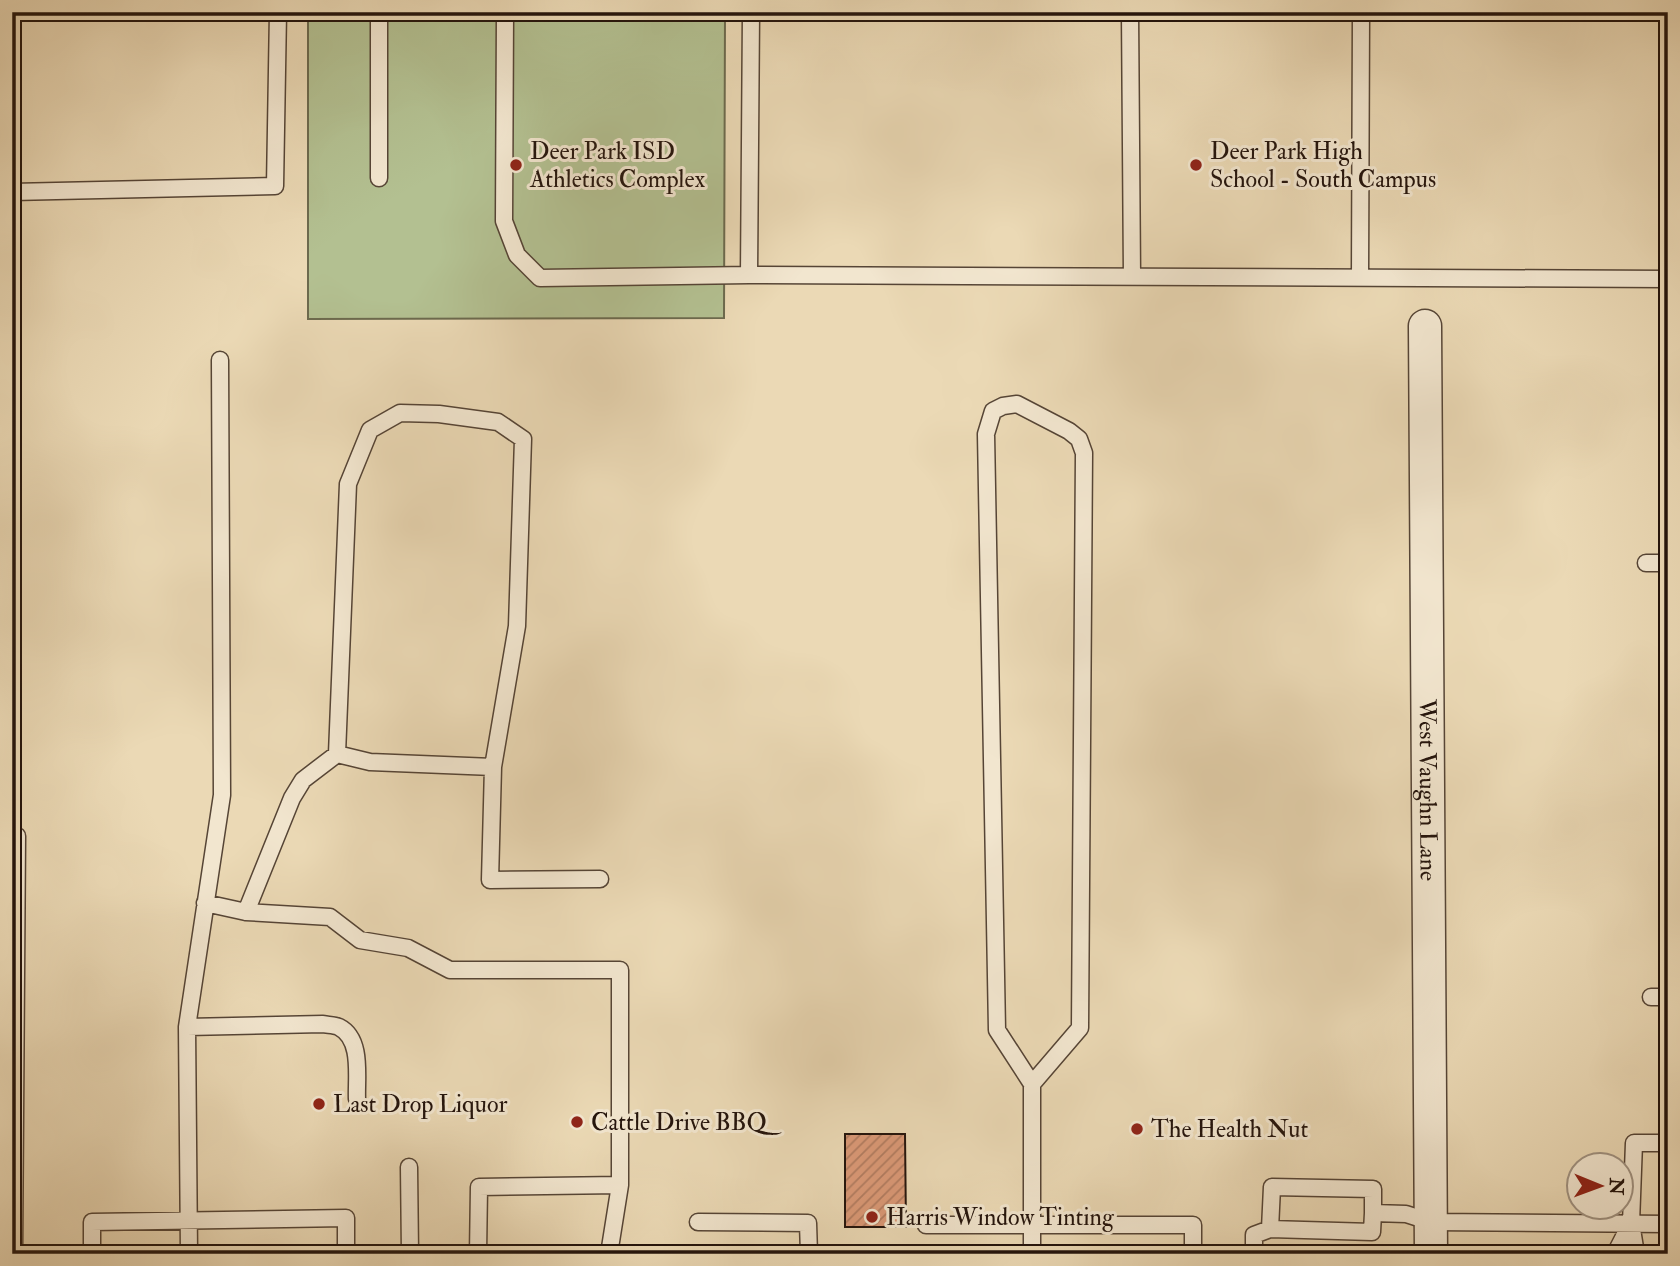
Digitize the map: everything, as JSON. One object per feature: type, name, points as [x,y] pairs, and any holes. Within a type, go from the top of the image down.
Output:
[{"type":"street","name":"West Vaughn Lane","points":[[1425,326],[1431,1254]]},
{"type":"lane","points":[[12,192],[275,186],[278,12]]},
{"type":"lane","points":[[379,12],[379,178]]},
{"type":"lane","points":[[505,12],[504,221],[516,255],[540,278],[749,275],[1668,279]]},
{"type":"lane","points":[[749,275],[751,12]]},
{"type":"lane","points":[[1130,12],[1132,277]]},
{"type":"lane","points":[[1360,278],[1361,12]]},
{"type":"lane","points":[[189,1254],[187,1027],[222,795],[220,360]]},
{"type":"lane","points":[[1032,1084],[1080,1028],[1084,453],[1079,439],[1069,431],[1017,404],[993,411],[986,434],[997,1016],[998,1030],[1032,1084],[1032,1254]]},
{"type":"lane","points":[[337,754],[348,484],[370,429],[400,413],[439,414],[498,422],[523,439],[517,626],[493,767],[490,880],[600,879]]},
{"type":"lane","points":[[1646,563],[1668,563]]},
{"type":"lane","points":[[246,912],[303,779],[337,754],[370,762],[493,767]]},
{"type":"lane","points":[[12,836],[17,836],[14,1254]]},
{"type":"lane","points":[[205,903],[246,912],[330,917],[360,940],[408,948],[450,970],[620,970],[620,1185],[608,1254]]},
{"type":"lane","points":[[1651,997],[1668,997]]},
{"type":"lane","points":[[187,1027],[323,1024],[340,1027],[350,1037],[356,1050],[357,1099]]},
{"type":"lane","points":[[1636,1254],[1631,1223],[1634,1143],[1668,1143]]},
{"type":"lane","points":[[409,1167],[410,1254]]},
{"type":"lane","points":[[478,1254],[479,1186],[620,1185]]},
{"type":"lane","points":[[1254,1254],[1254,1235],[1270,1229],[1372,1232],[1373,1189],[1272,1187],[1270,1229]]},
{"type":"lane","points":[[1373,1213],[1406,1214],[1431,1222],[1668,1224]]},
{"type":"lane","points":[[92,1254],[92,1222],[346,1218],[346,1254]]},
{"type":"lane","points":[[698,1222],[808,1223],[809,1254]]},
{"type":"lane","points":[[1615,1254],[1631,1223]]},
{"type":"lane","points":[[926,1225],[1193,1225],[1192,1254]]},
{"type":"green space","name":"Deer Park ISD Athletics Complex","points":[[308,12],[725,12],[724,318],[308,319]]},
{"type":"building","points":[[845,1134],[905,1134],[906,1227],[845,1227]]},
{"type":"place","name":"Deer Park ISD Athletics Complex","points":[[516,165]]},
{"type":"place","name":"Deer Park High School - South Campus","points":[[1196,165]]},
{"type":"place","name":"Last Drop Liquor","points":[[319,1104]]},
{"type":"place","name":"Cattle Drive BBQ","points":[[577,1122]]},
{"type":"place","name":"The Health Nut","points":[[1137,1129]]},
{"type":"place","name":"Harris Window Tinting","points":[[872,1217]]}]
